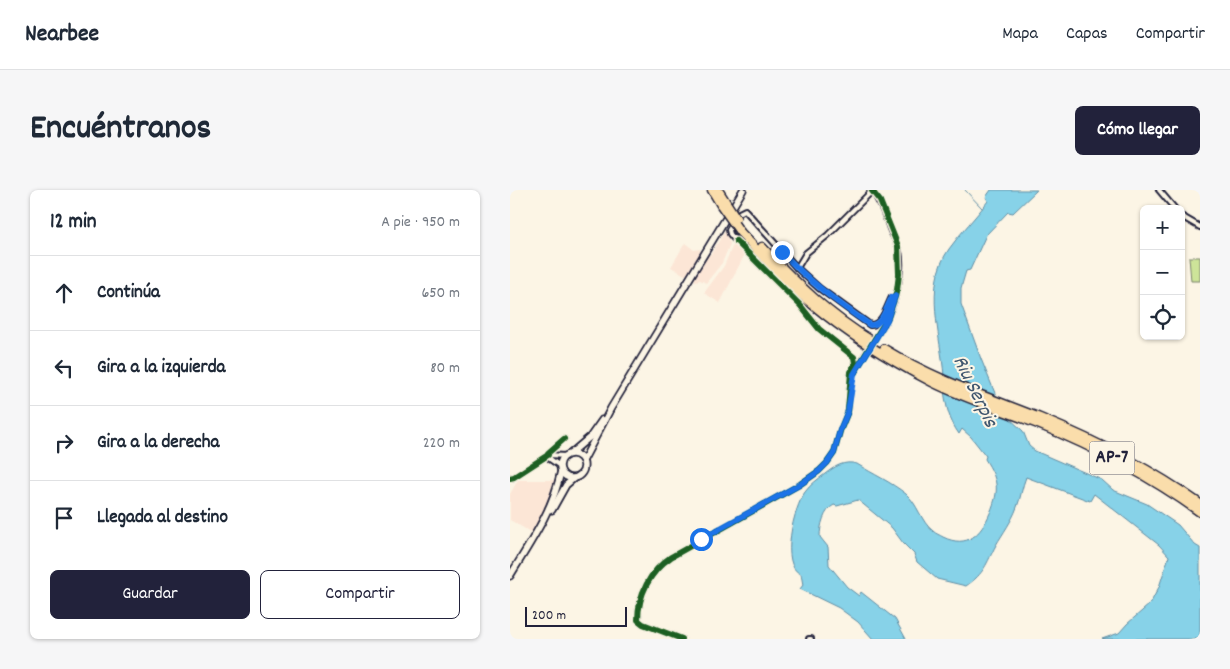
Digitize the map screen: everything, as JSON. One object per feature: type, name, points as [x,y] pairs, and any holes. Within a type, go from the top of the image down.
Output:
[{"type":"highway","name":"AP-7","points":[[712,190],[742,230],[796,290],[835,322],[894,360],[934,383],[958,389],[1073,433],[1122,456],[1200,504]]},
{"type":"highway","name":"AP-7","points":[[718,190],[723,203]]},
{"type":"highway","name":"AP-7","points":[[1019,413],[1119,462],[1167,489],[1200,512]]},
{"type":"main road","points":[[560,468],[566,477],[576,478],[583,473],[583,461],[611,408],[744,190]]},
{"type":"main road","points":[[540,526],[557,489],[563,458],[590,437],[611,408]]},
{"type":"main road","points":[[568,455],[578,456],[583,461]]},
{"type":"main road","points":[[510,576],[572,478]]},
{"type":"street","points":[[1159,190],[1172,205]]},
{"type":"street","points":[[682,639],[643,624],[638,620],[640,602],[649,579],[656,569],[671,557],[799,485],[819,471],[834,453],[840,430],[848,411],[852,381],[856,369],[888,317],[895,296],[899,274],[898,249],[880,201],[873,191],[828,235],[806,253],[797,268]]},
{"type":"street","points":[[852,381],[851,372],[855,360],[853,355],[819,330],[803,307],[730,234],[729,230],[739,213],[745,210],[797,268],[870,325],[879,322],[892,297],[895,296]]},
{"type":"street","points":[[1185,218],[1200,227]]},
{"type":"street","points":[[550,457],[552,450],[564,438]]},
{"type":"street","points":[[510,478],[540,459],[568,455]]},
{"type":"street","points":[[550,457],[560,468]]},
{"type":"shaded area","points":[[725,231],[730,244],[722,263],[706,283],[700,280],[695,281],[694,277]]},
{"type":"shaded area","points":[[685,243],[694,250],[700,249],[701,253],[688,274],[685,275],[671,267]]},
{"type":"shaded area","points":[[733,245],[737,246],[744,256],[720,303],[704,293],[724,266]]},
{"type":"shaded area","points":[[518,480],[555,480],[549,501],[532,533],[510,520],[510,494]]},
{"type":"green space","points":[[1189,257],[1200,257],[1200,281],[1191,281]]},
{"type":"water","points":[[991,190],[1037,190],[1013,213],[1008,212],[986,235],[970,270],[966,271],[961,288],[961,304],[997,398],[944,376],[935,295],[941,263],[949,249],[988,201],[986,197]]},
{"type":"water","points":[[944,390],[1006,415],[1023,431],[1029,446],[1035,451],[1102,480],[1113,490],[1147,504],[1178,525],[1195,545],[1200,548],[1200,639],[1102,639],[1119,633],[1150,604],[1159,587],[1169,556],[1159,545],[1094,494],[1090,501],[1026,477],[1010,522],[984,568],[966,586],[937,579],[917,562],[914,554],[892,528],[858,500],[837,506],[834,505],[825,514],[820,537],[828,547],[829,565],[847,587],[859,596],[861,592],[895,619],[906,639],[873,639],[858,622],[839,608],[800,589],[803,585],[801,574],[794,569],[791,560],[790,548],[793,522],[801,500],[809,487],[828,471],[839,465],[857,464],[906,494],[914,503],[925,523],[935,533],[943,537],[960,541],[966,540],[978,533],[990,513],[996,491],[995,479],[985,459],[986,456],[971,437],[962,429],[959,434],[956,429],[948,413]]},
{"type":"waterway","points":[[965,190],[982,208]]},
{"type":"cycle path","points":[[855,372],[888,317],[897,290],[899,274],[898,246],[880,201],[872,191],[874,190]]},
{"type":"cycle path","points":[[682,639],[643,624],[638,620],[640,602],[651,576],[671,557],[799,485],[827,463],[834,453],[848,411],[851,372],[855,363],[854,357],[819,329],[800,305],[736,241]]},
{"type":"cycle path","points":[[510,478],[548,455],[564,439]]},
{"type":"route","points":[[701,539],[799,485],[827,463],[834,453],[840,430],[848,411],[852,381],[856,369],[887,320],[895,296],[892,297],[879,322],[870,325],[819,288],[782,252]]},
{"type":"water label","name":"Riu Serpis","points":[[974,392]]}]
